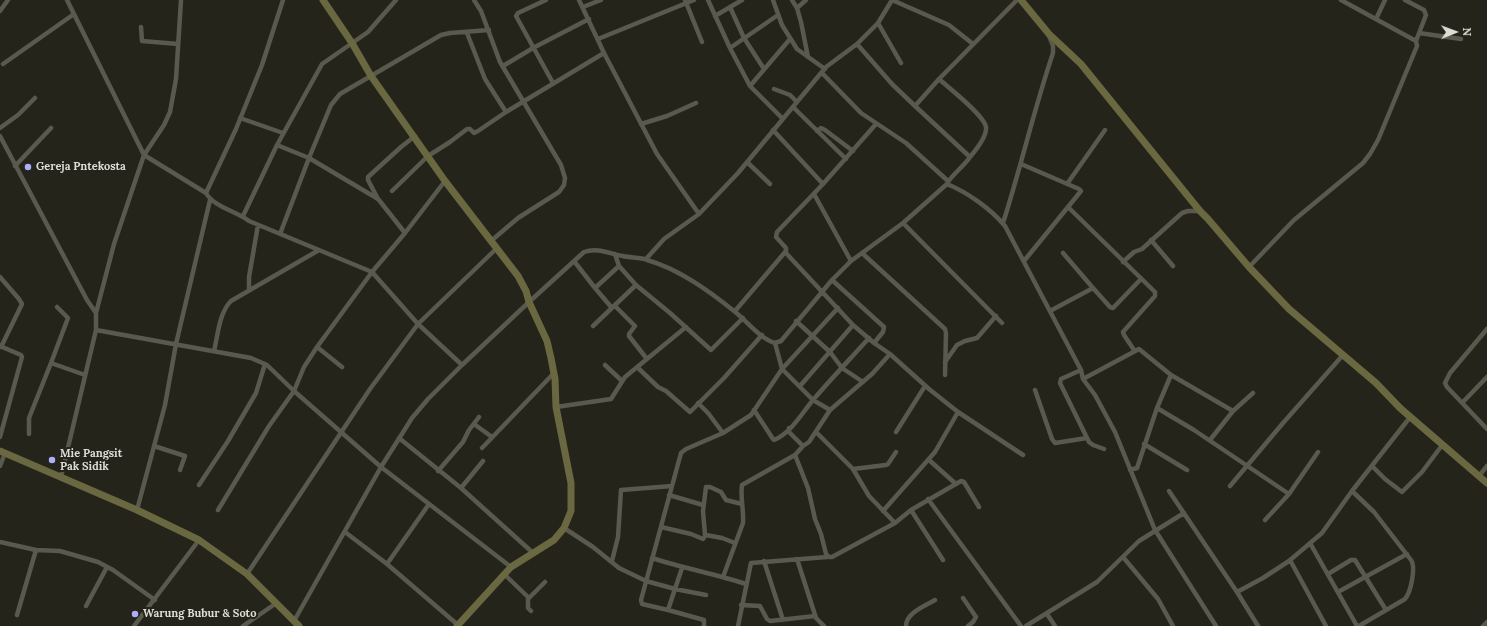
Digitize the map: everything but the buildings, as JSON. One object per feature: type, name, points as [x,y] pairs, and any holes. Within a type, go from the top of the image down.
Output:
[{"type":"street","points":[[0,10],[8,0]]},
{"type":"street","points":[[67,0],[144,156],[206,193],[210,200],[258,225],[372,272],[418,324],[462,365]]},
{"type":"street","points":[[60,477],[96,330],[96,313],[114,244],[144,156],[164,125],[170,112],[174,95],[181,0]]},
{"type":"street","points":[[206,193],[262,65],[283,0]]},
{"type":"street","points":[[243,216],[276,145],[322,64],[373,27],[396,0]]},
{"type":"street","points":[[474,0],[481,11],[503,66],[561,165],[565,178],[564,185],[559,192],[512,222],[491,241]]},
{"type":"street","points":[[546,0],[518,13],[516,16],[553,83]]},
{"type":"street","points":[[579,0],[604,53],[657,154],[699,214]]},
{"type":"street","points":[[583,7],[601,0]]},
{"type":"street","points":[[598,39],[686,1],[694,0]]},
{"type":"street","points":[[708,0],[730,48],[750,86],[783,120]]},
{"type":"street","points":[[716,16],[742,0]]},
{"type":"street","points":[[773,0],[778,15],[790,39],[797,48],[823,71],[858,110],[876,124],[906,143],[947,182],[986,208],[1003,223],[1081,370],[1083,379],[1095,395],[1115,432],[1155,530],[1216,626]]},
{"type":"street","points":[[792,0],[802,22],[808,57]]},
{"type":"street","points":[[796,8],[806,0]]},
{"type":"street","points":[[646,259],[664,239],[699,214],[747,162],[823,71],[858,44],[878,23],[892,0],[949,25],[973,44]]},
{"type":"street","points":[[915,106],[939,79],[1017,0]]},
{"type":"street","points":[[1021,0],[1049,34],[1081,64],[1200,211],[1249,267],[1289,309],[1376,383],[1400,408],[1487,483]]},
{"type":"street","points":[[1341,0],[1416,41]]},
{"type":"street","points":[[1376,19],[1385,0]]},
{"type":"street","points":[[1249,267],[1294,220],[1340,183],[1370,154],[1378,140],[1417,46],[1416,41],[1426,18],[1426,12],[1405,0]]},
{"type":"street","points":[[686,1],[702,42]]},
{"type":"street","points":[[326,2],[371,76],[446,181],[518,276],[547,341],[554,373],[556,407],[571,483],[571,511],[564,528],[554,540],[532,552],[511,567],[457,625],[387,564],[345,532]]},
{"type":"street","points":[[730,7],[744,38],[764,69]]},
{"type":"street","points":[[3,64],[74,14]]},
{"type":"street","points":[[730,48],[778,15]]},
{"type":"street","points":[[503,66],[533,48],[589,19]]},
{"type":"street","points":[[878,23],[901,63]]},
{"type":"street","points":[[141,27],[142,42],[178,44]]},
{"type":"street","points":[[280,234],[309,158],[334,100],[340,94],[441,35],[489,30]]},
{"type":"street","points":[[467,32],[485,79],[506,112]]},
{"type":"street","points":[[1419,33],[1461,39]]},
{"type":"street","points":[[1003,223],[1021,164],[1037,100],[1053,53],[1053,46],[1049,34]]},
{"type":"street","points":[[750,86],[790,39]]},
{"type":"street","points":[[858,44],[892,84],[970,157]]},
{"type":"street","points":[[392,191],[428,156],[450,142],[466,129],[470,129],[476,133],[523,101],[604,53]]},
{"type":"street","points":[[0,466],[2,452],[137,510],[199,540],[247,574],[296,624],[380,467],[412,418],[428,399],[462,365],[584,252],[596,249],[646,259],[678,272],[735,311],[771,342],[775,343],[781,341],[821,291],[832,280],[852,261],[903,222],[947,182],[970,157],[985,132],[985,124],[974,110],[939,79]]},
{"type":"street","points":[[774,89],[790,95],[797,102]]},
{"type":"street","points":[[0,128],[18,115],[35,98]]},
{"type":"street","points":[[641,124],[667,116],[696,102]]},
{"type":"street","points":[[793,107],[846,159]]},
{"type":"street","points":[[240,118],[283,133]]},
{"type":"street","points":[[876,124],[814,194],[776,232],[776,237],[786,248],[785,252],[853,325],[874,343],[890,354],[925,386],[958,412],[1023,455]]},
{"type":"street","points":[[15,166],[51,128]]},
{"type":"street","points":[[817,131],[821,128],[825,130],[853,150]]},
{"type":"street","points":[[773,130],[823,184]]},
{"type":"street","points":[[1067,184],[1105,130]]},
{"type":"street","points":[[0,136],[87,300],[96,313]]},
{"type":"street","points":[[405,233],[379,200],[368,180],[368,177],[415,136]]},
{"type":"street","points":[[276,145],[309,158],[379,200]]},
{"type":"street","points":[[747,162],[770,184]]},
{"type":"street","points":[[1021,164],[1079,188],[1081,191],[1024,261]]},
{"type":"street","points":[[218,510],[269,426],[294,391],[304,367],[317,347],[372,272],[446,181]]},
{"type":"street","points":[[814,194],[852,261]]},
{"type":"street","points":[[137,510],[165,405],[176,344],[210,200]]},
{"type":"street","points":[[1068,207],[1156,294],[1123,332],[1134,350]]},
{"type":"street","points":[[1123,262],[1132,253],[1142,249],[1182,213],[1188,211],[1200,211]]},
{"type":"street","points":[[903,222],[1002,323]]},
{"type":"street","points":[[249,290],[251,264],[258,225]]},
{"type":"street","points":[[1151,240],[1173,266]]},
{"type":"street","points":[[247,574],[370,389],[418,324],[497,248]]},
{"type":"street","points":[[214,351],[225,306],[231,300],[319,250]]},
{"type":"street","points":[[735,311],[785,252]]},
{"type":"street","points":[[862,253],[945,329],[945,375]]},
{"type":"street","points":[[1063,253],[1092,288],[1110,307],[1113,308],[1141,279]]},
{"type":"street","points":[[615,254],[619,266],[636,285],[710,349],[713,350],[743,318]]},
{"type":"street","points":[[574,261],[595,288],[635,326],[629,336],[647,359]]},
{"type":"street","points":[[595,288],[619,266]]},
{"type":"street","points":[[0,278],[22,304],[1,346],[21,355],[22,357],[0,437]]},
{"type":"street","points":[[832,280],[884,327],[883,332],[874,343]]},
{"type":"street","points":[[594,326],[636,285]]},
{"type":"street","points":[[1050,311],[1092,288]]},
{"type":"street","points":[[29,434],[29,418],[68,318],[57,307]]},
{"type":"street","points":[[704,626],[704,620],[642,604],[641,600],[681,454],[683,450],[723,433],[747,418],[782,369],[838,308]]},
{"type":"street","points":[[945,362],[957,345],[979,336],[996,316]]},
{"type":"street","points":[[796,321],[830,352],[842,368],[863,382]]},
{"type":"street","points":[[800,386],[853,325]]},
{"type":"street","points":[[556,407],[608,400],[612,397],[622,381],[686,327]]},
{"type":"street","points":[[1487,329],[1450,373],[1445,383],[1446,387],[1487,429]]},
{"type":"street","points":[[96,330],[251,358],[265,364],[380,467],[511,567]]},
{"type":"street","points":[[637,367],[658,387],[666,391],[689,412],[724,378],[762,335]]},
{"type":"street","points":[[754,410],[774,440],[789,428],[869,338]]},
{"type":"street","points":[[775,343],[782,369],[813,400],[830,410]]},
{"type":"street","points":[[317,347],[342,367]]},
{"type":"street","points":[[1083,379],[1134,350],[1139,349],[1171,376],[1233,411]]},
{"type":"street","points":[[723,577],[743,523],[741,497],[742,485],[795,455],[809,442],[830,410],[872,374],[890,354]]},
{"type":"street","points":[[1230,486],[1343,355]]},
{"type":"street","points":[[51,364],[85,375]]},
{"type":"street","points":[[199,485],[228,441],[256,393],[265,364]]},
{"type":"street","points":[[605,365],[622,381]]},
{"type":"street","points":[[1081,370],[1061,379],[1060,381],[1087,438],[1093,445],[1104,449]]},
{"type":"street","points":[[482,448],[554,373]]},
{"type":"street","points":[[1130,470],[1137,468],[1157,408],[1171,376]]},
{"type":"street","points":[[1462,403],[1487,376]]},
{"type":"street","points":[[896,432],[925,386]]},
{"type":"street","points":[[1035,390],[1052,439],[1055,443],[1087,438]]},
{"type":"street","points":[[1210,440],[1233,411],[1253,393]]},
{"type":"street","points":[[698,403],[708,413],[723,433]]},
{"type":"street","points":[[1157,408],[1210,440],[1289,494]]},
{"type":"street","points":[[883,511],[929,460],[938,448],[958,412]]},
{"type":"street","points":[[1237,592],[1263,578],[1290,560],[1325,530],[1352,491],[1411,416]]},
{"type":"street","points":[[438,471],[463,442],[469,430],[479,417]]},
{"type":"street","points":[[474,424],[492,437]]},
{"type":"street","points":[[789,428],[789,432],[803,446]]},
{"type":"street","points":[[816,432],[853,470],[869,496],[895,523]]},
{"type":"street","points":[[399,438],[438,471],[461,488],[532,552]]},
{"type":"street","points":[[1144,444],[1187,470]]},
{"type":"street","points":[[1372,466],[1385,479],[1402,492],[1422,472],[1443,444]]},
{"type":"street","points":[[154,446],[185,456],[180,470]]},
{"type":"street","points":[[853,470],[886,465],[896,452]]},
{"type":"street","points":[[1265,520],[1289,494],[1318,452]]},
{"type":"street","points":[[795,455],[808,488],[815,519],[821,534],[827,557]]},
{"type":"street","points":[[929,460],[956,484]]},
{"type":"street","points":[[461,488],[482,461]]},
{"type":"street","points":[[1479,476],[1487,466]]},
{"type":"street","points":[[738,626],[741,605],[751,563],[832,557],[895,523],[928,499],[963,481],[979,507]]},
{"type":"street","points":[[612,561],[618,532],[621,490],[672,486]]},
{"type":"street","points":[[705,535],[703,505],[706,487],[720,492],[726,500],[742,504]]},
{"type":"street","points":[[1169,491],[1258,626]]},
{"type":"street","points":[[1310,544],[1358,626],[1405,599],[1409,594],[1414,566],[1413,563],[1374,512],[1352,491]]},
{"type":"street","points":[[670,495],[703,505]]},
{"type":"street","points":[[928,499],[1021,626]]},
{"type":"street","points":[[387,564],[429,504]]},
{"type":"street","points":[[911,510],[943,560]]},
{"type":"street","points":[[1026,626],[1098,582],[1139,541],[1184,513]]},
{"type":"street","points":[[661,527],[691,534],[702,539],[705,535]]},
{"type":"street","points":[[564,528],[594,547],[626,572],[646,581],[675,589],[706,595]]},
{"type":"street","points":[[705,535],[722,538],[735,543]]},
{"type":"street","points":[[134,626],[199,540]]},
{"type":"street","points":[[0,542],[36,550],[60,551],[98,562],[155,600]]},
{"type":"street","points":[[17,615],[36,550]]},
{"type":"street","points":[[1338,592],[1407,554]]},
{"type":"street","points":[[1123,557],[1155,595],[1173,626]]},
{"type":"street","points":[[652,558],[682,568],[723,577],[746,584]]},
{"type":"street","points":[[797,559],[815,616],[824,626]]},
{"type":"street","points":[[1290,560],[1326,626]]},
{"type":"street","points":[[1328,574],[1353,560],[1366,576],[1386,610]]},
{"type":"street","points":[[764,561],[783,620]]},
{"type":"street","points":[[86,606],[107,567]]},
{"type":"street","points":[[668,610],[682,568]]},
{"type":"street","points":[[504,574],[528,598],[528,606],[531,611]]},
{"type":"street","points":[[528,598],[545,582]]},
{"type":"street","points":[[963,598],[976,617],[968,626]]},
{"type":"street","points":[[906,626],[906,622],[910,616],[935,600]]},
{"type":"street","points":[[243,626],[275,604]]},
{"type":"street","points":[[741,605],[760,606],[769,621],[815,616]]},
{"type":"street","points":[[1047,614],[1055,626]]},
{"type":"street","points":[[1483,626],[1487,622]]},
{"type":"place","name":"Gereja Pntekosta","points":[[28,167]]},
{"type":"place","name":"Mie Pangsit Pak Sidik","points":[[52,460]]},
{"type":"place","name":"Warung Bubur & Soto","points":[[135,614]]}]
